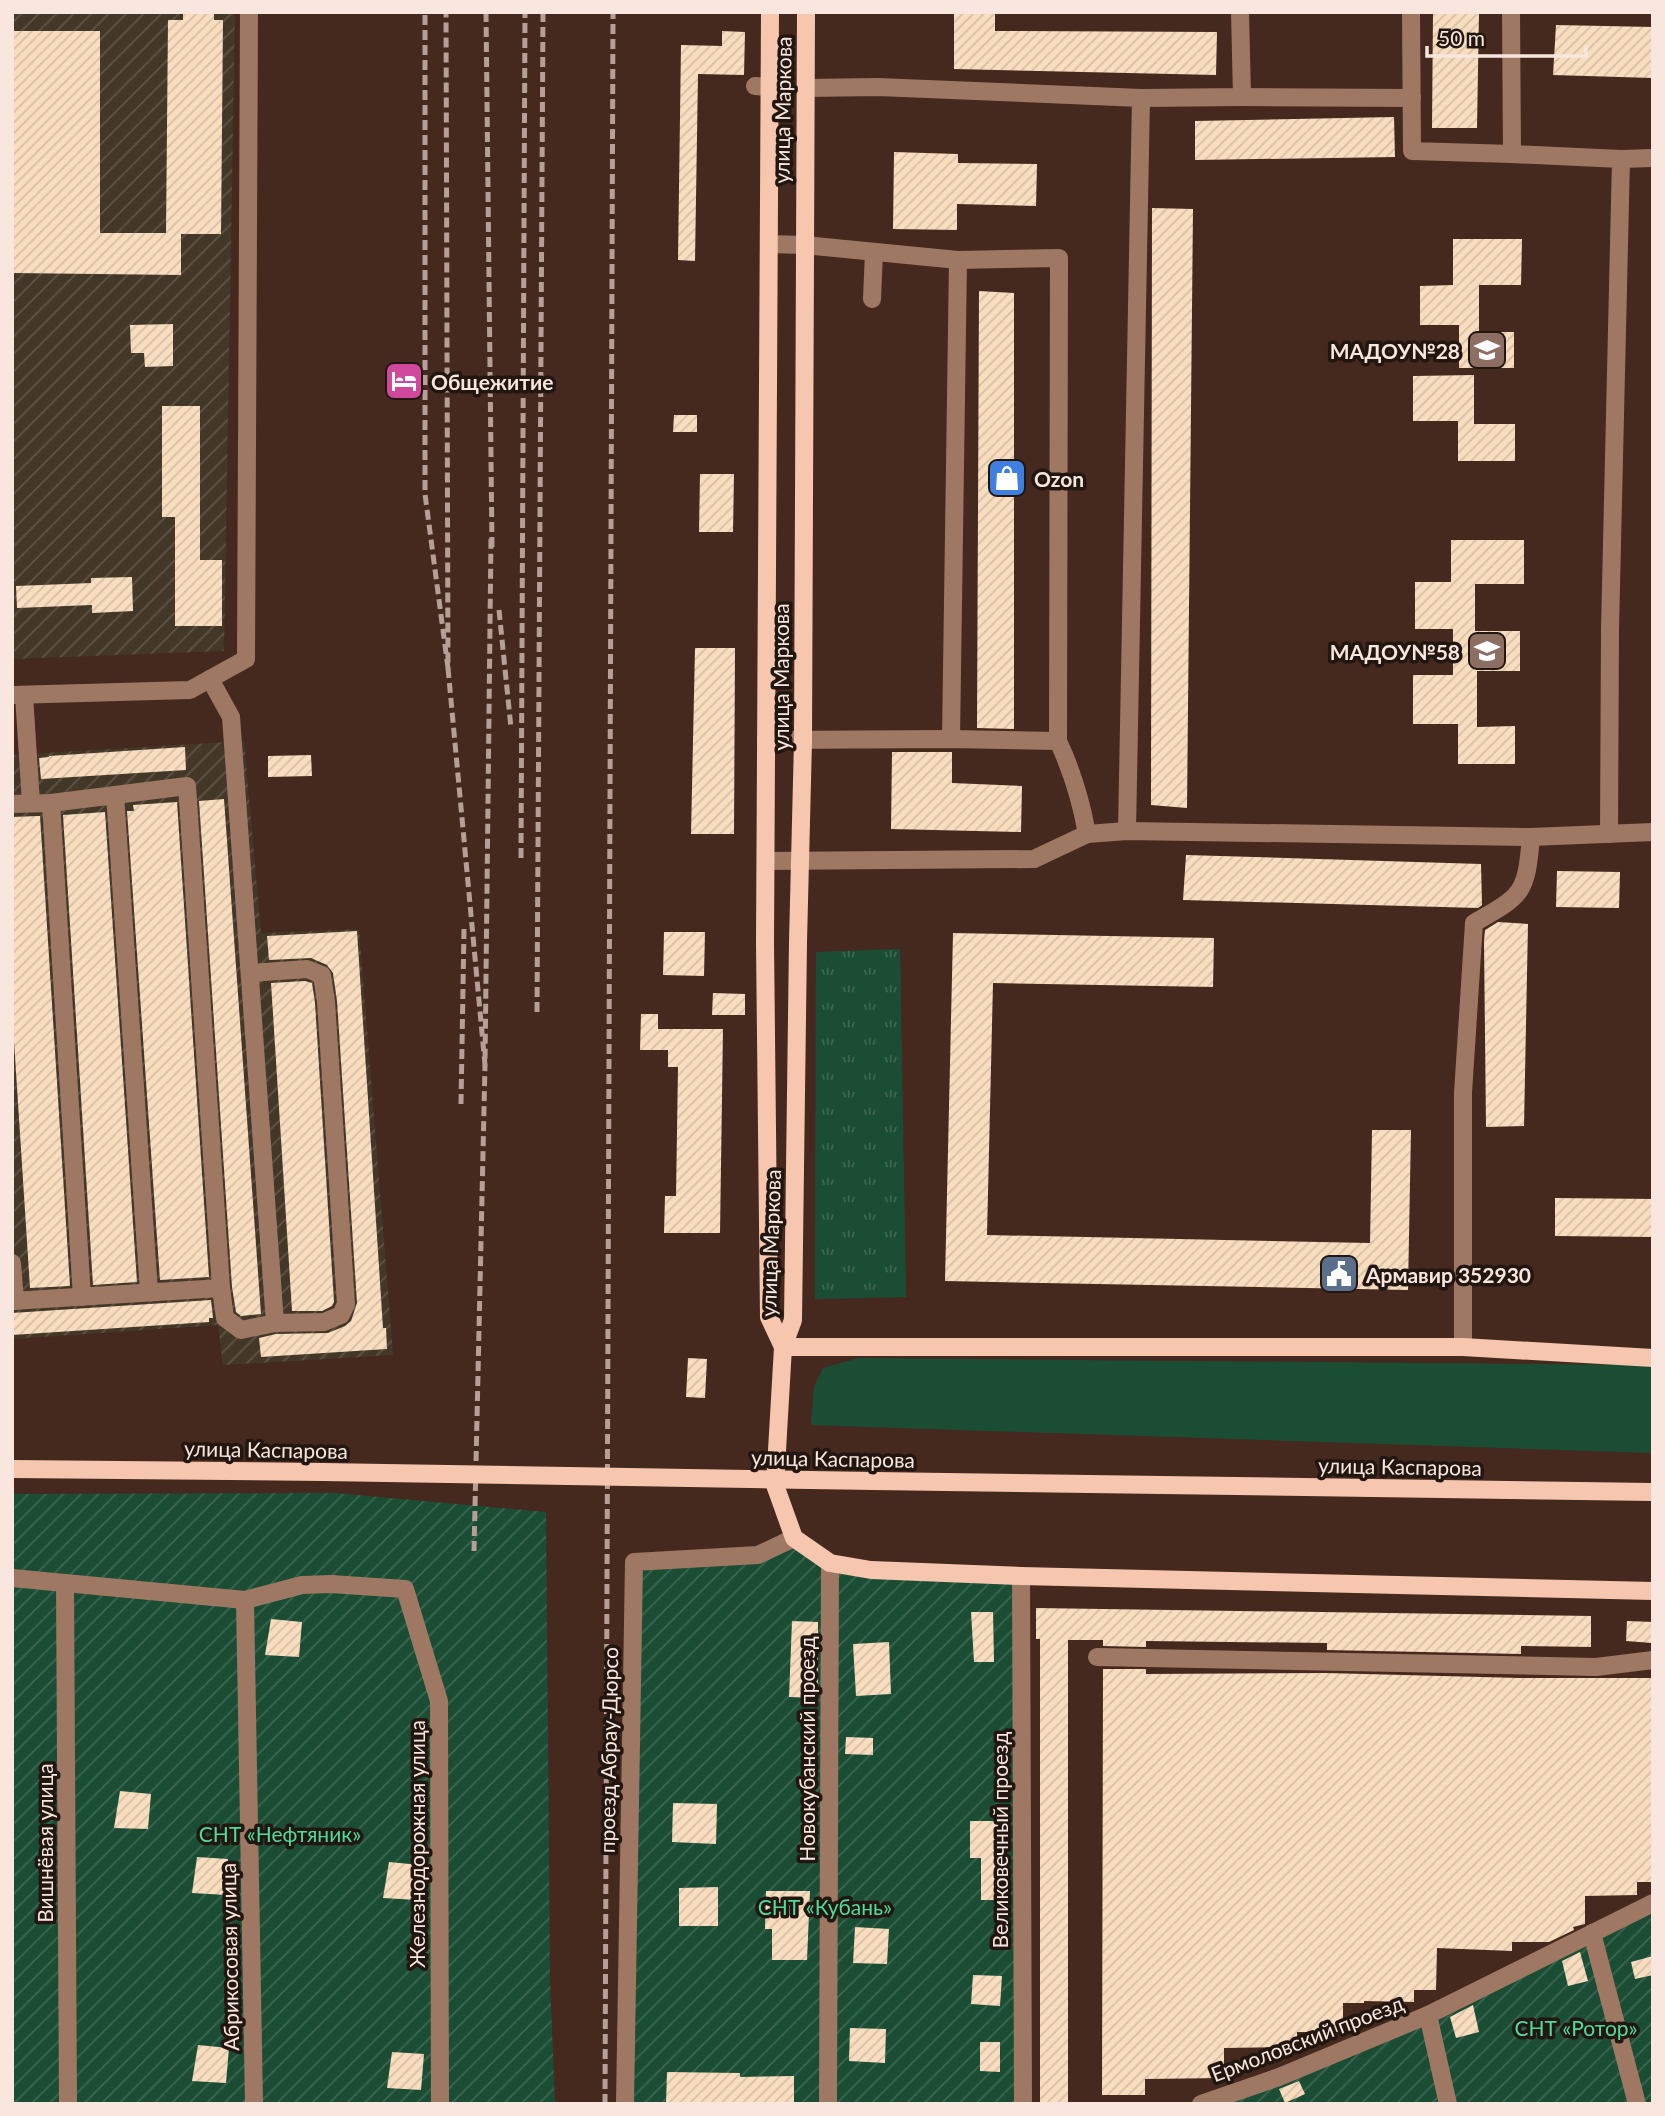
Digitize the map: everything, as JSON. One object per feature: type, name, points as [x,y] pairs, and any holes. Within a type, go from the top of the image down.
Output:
[{"type":"main road","name":"улица Маркова","points":[[770,12],[762,86],[769,244],[766,740],[769,1317],[783,1347]]},
{"type":"main road","name":"улица Маркова","points":[[783,1347],[793,1320],[803,741],[806,12]]},
{"type":"main road","points":[[1653,1358],[1463,1347],[783,1347],[775,1485],[794,1538],[830,1563],[871,1570],[1653,1591]]},
{"type":"main road","name":"улица Каспарова","points":[[12,1469],[1653,1492]]},
{"type":"street","points":[[31,803],[18,695],[190,690],[246,659],[249,12]]},
{"type":"street","points":[[1241,12],[1242,97]]},
{"type":"street","points":[[1411,12],[1412,151],[1653,158]]},
{"type":"street","points":[[1511,12],[1512,154]]},
{"type":"street","points":[[805,88],[878,88],[1141,98],[1412,98]]},
{"type":"street","points":[[1127,831],[1141,98]]},
{"type":"street","points":[[1609,834],[1610,629],[1621,159]]},
{"type":"street","points":[[769,244],[958,260],[1059,258],[1058,741],[1072,771],[1087,834]]},
{"type":"street","points":[[872,299],[874,252]]},
{"type":"street","points":[[951,739],[958,260]]},
{"type":"street","points":[[210,679],[231,717],[275,1323]]},
{"type":"street","points":[[766,740],[1058,741]]},
{"type":"street","points":[[12,804],[51,803],[187,786],[221,1288],[225,1318],[241,1330],[275,1323],[324,1322],[341,1315],[346,1304],[322,975],[307,969],[251,973]]},
{"type":"street","points":[[115,795],[149,1292]]},
{"type":"street","points":[[51,803],[82,1297]]},
{"type":"street","points":[[766,861],[1034,859],[1087,834],[1127,831],[1531,837],[1653,832]]},
{"type":"street","points":[[1463,1347],[1463,1093],[1474,923],[1519,894],[1526,878],[1531,837]]},
{"type":"street","points":[[12,1263],[13,1301],[221,1288]]},
{"type":"street","name":"проезд Абрау-Дюрсо","points":[[625,2104],[634,1562],[758,1555],[794,1538]]},
{"type":"street","name":"Новокубанский проезд","points":[[828,2104],[830,1563]]},
{"type":"street","name":"Великовечный проезд","points":[[1021,1576],[1023,2104]]},
{"type":"street","points":[[12,1578],[245,1600]]},
{"type":"street","name":"Вишнёвая улица","points":[[65,1583],[68,2104]]},
{"type":"street","name":"Железнодорожная улица","points":[[245,1600],[302,1585],[331,1584],[405,1589],[439,1701],[440,2104]]},
{"type":"street","name":"Абрикосовая улица","points":[[245,1600],[254,2104]]},
{"type":"street","points":[[1097,1657],[1583,1667],[1653,1660]]},
{"type":"street","name":"Ермоловский проезд","points":[[1202,2104],[1279,2077],[1428,2015],[1653,1903]]},
{"type":"street","points":[[1592,1933],[1637,2104]]},
{"type":"street","points":[[1428,2015],[1448,2104]]},
{"type":"shaded area","points":[[12,12],[235,12],[224,651],[12,659]]},
{"type":"shaded area","points":[[244,741],[261,933],[359,929],[393,1355],[223,1365],[218,1325],[12,1339],[12,755]]},
{"type":"green space","points":[[900,949],[906,1297],[815,1299],[816,952]]},
{"type":"green space","points":[[859,1358],[1653,1365],[1653,1453],[811,1425],[814,1386],[823,1368]]},
{"type":"green space","name":"СНТ «Нефтяник»","points":[[334,1493],[546,1512],[550,1982],[555,2104],[12,2104],[12,1494]]},
{"type":"green space","name":"СНТ «Кубань»","points":[[794,1538],[830,1563],[1021,1576],[1023,2104],[625,2104],[634,1562],[758,1555]]},
{"type":"green space","name":"СНТ «Ротор»","points":[[1653,1903],[1653,2104],[1201,2104],[1279,2077]]},
{"type":"building","points":[[183,12],[214,12],[214,20],[223,20],[221,234],[181,234],[181,275],[12,273],[12,31],[100,31],[100,233],[166,233],[168,20],[183,20]]},
{"type":"building","points":[[954,12],[995,12],[995,31],[1217,32],[1216,75],[954,69]]},
{"type":"building","points":[[1433,12],[1479,12],[1477,128],[1432,128]]},
{"type":"building","points":[[1556,25],[1653,27],[1653,78],[1553,75]]},
{"type":"building","points":[[722,31],[745,32],[744,75],[698,74],[695,261],[678,260],[681,45],[722,46]]},
{"type":"building","points":[[1394,117],[1395,157],[1195,160],[1195,121]]},
{"type":"building","points":[[894,152],[958,154],[958,163],[1037,164],[1036,206],[957,204],[957,230],[893,229]]},
{"type":"building","points":[[1152,208],[1193,209],[1187,808],[1151,805]]},
{"type":"building","name":"МАДОУ№28","points":[[1453,239],[1522,239],[1521,285],[1479,285],[1479,332],[1514,332],[1514,368],[1459,368],[1459,325],[1420,325],[1420,286],[1453,285]]},
{"type":"building","points":[[979,291],[1014,293],[1014,729],[977,728]]},
{"type":"building","points":[[173,324],[173,366],[145,367],[144,353],[131,353],[130,325]]},
{"type":"building","points":[[1474,375],[1474,424],[1515,424],[1515,461],[1458,461],[1458,421],[1413,421],[1413,376]]},
{"type":"building","points":[[162,406],[200,406],[200,560],[222,560],[222,626],[175,626],[175,517],[162,517]]},
{"type":"building","points":[[674,415],[697,415],[697,432],[673,432]]},
{"type":"building","points":[[700,474],[734,474],[733,532],[699,532]]},
{"type":"building","name":"МАДОУ№58","points":[[1451,540],[1524,540],[1524,584],[1475,584],[1475,631],[1520,631],[1520,671],[1477,671],[1477,727],[1515,726],[1515,764],[1458,764],[1458,724],[1413,724],[1413,675],[1453,675],[1453,629],[1415,629],[1415,582],[1451,582]]},
{"type":"building","points":[[132,577],[133,611],[92,613],[92,605],[17,608],[16,586],[91,583],[91,578]]},
{"type":"building","points":[[695,648],[735,648],[734,834],[691,834]]},
{"type":"building","points":[[185,747],[186,770],[41,779],[39,758]]},
{"type":"building","points":[[892,752],[952,752],[952,783],[1022,786],[1021,832],[891,829]]},
{"type":"building","points":[[311,755],[312,776],[268,777],[268,756]]},
{"type":"building","points":[[224,799],[261,1314],[241,1316],[236,1312],[232,1287],[199,801]]},
{"type":"building","points":[[177,802],[209,1277],[160,1280],[127,811],[134,811],[133,805]]},
{"type":"building","points":[[105,812],[137,1282],[93,1285],[63,815]]},
{"type":"building","points":[[40,816],[70,1286],[30,1288],[12,1010],[12,817]]},
{"type":"building","points":[[1186,855],[1481,864],[1482,905],[1478,908],[1183,900]]},
{"type":"building","points":[[1557,871],[1620,872],[1619,908],[1556,907]]},
{"type":"building","points":[[1498,922],[1528,924],[1524,1126],[1486,1127],[1484,941],[1485,930]]},
{"type":"building","points":[[357,931],[383,1328],[386,1328],[387,1349],[261,1357],[259,1338],[276,1334],[328,1333],[351,1321],[357,1303],[333,973],[327,965],[311,958],[269,960],[267,936]]},
{"type":"building","points":[[664,932],[705,932],[704,976],[663,975]]},
{"type":"building","points":[[953,933],[1214,938],[1213,987],[993,983],[987,1235],[1370,1243],[1372,1130],[1411,1130],[1408,1290],[945,1281]]},
{"type":"building","points":[[271,983],[312,983],[315,1003],[334,1302],[322,1311],[292,1311]]},
{"type":"building","points":[[713,993],[745,994],[745,1015],[712,1015]]},
{"type":"building","points":[[641,1014],[658,1014],[658,1029],[723,1029],[720,1233],[664,1233],[665,1196],[676,1196],[678,1067],[668,1067],[668,1050],[640,1050]]},
{"type":"building","points":[[1555,1198],[1653,1199],[1653,1237],[1555,1236]]},
{"type":"building","points":[[211,1300],[213,1318],[209,1318],[209,1322],[12,1335],[12,1313]]},
{"type":"building","points":[[688,1358],[707,1359],[705,1398],[686,1397]]},
{"type":"building","points":[[1036,1608],[1591,1616],[1591,1647],[1521,1646],[1521,1654],[1327,1650],[1327,1643],[1146,1641],[1146,1647],[1103,1646],[1103,1640],[1068,1640],[1068,2104],[1040,2104],[1040,1639],[1036,1639]]},
{"type":"building","points":[[971,1612],[993,1612],[994,1662],[974,1662]]},
{"type":"building","points":[[271,1619],[302,1622],[299,1657],[265,1655]]},
{"type":"building","points":[[792,1621],[818,1622],[818,1698],[789,1697]]},
{"type":"building","points":[[1627,1621],[1653,1622],[1652,1643],[1626,1641]]},
{"type":"building","points":[[889,1642],[891,1694],[856,1696],[853,1644]]},
{"type":"building","points":[[1103,1669],[1146,1669],[1146,1674],[1326,1673],[1653,1678],[1653,1882],[1637,1882],[1637,1895],[1585,1896],[1585,1924],[1573,1927],[1574,1930],[1549,1942],[1512,1942],[1512,1951],[1437,1948],[1436,1990],[1414,1990],[1414,2002],[1343,2003],[1343,2032],[1297,2032],[1297,2047],[1224,2048],[1224,2078],[1145,2079],[1145,2095],[1102,2095]]},
{"type":"building","points":[[846,1737],[873,1738],[873,1755],[845,1754]]},
{"type":"building","points":[[120,1791],[151,1794],[148,1829],[114,1828]]},
{"type":"building","points":[[673,1803],[717,1804],[716,1844],[672,1842]]},
{"type":"building","points":[[970,1821],[998,1821],[998,1879],[1004,1879],[1004,1900],[981,1900],[981,1858],[970,1858]]},
{"type":"building","points":[[197,1857],[228,1859],[226,1895],[192,1893]]},
{"type":"building","points":[[389,1862],[420,1865],[417,1900],[383,1898]]},
{"type":"building","points":[[718,1887],[718,1926],[679,1926],[679,1888]]},
{"type":"building","points":[[766,1891],[810,1891],[807,1960],[772,1960],[772,1929],[765,1929]]},
{"type":"building","points":[[855,1927],[889,1929],[887,1964],[853,1963]]},
{"type":"building","points":[[1580,1952],[1588,1981],[1568,1986],[1562,1961]]},
{"type":"building","points":[[1653,1956],[1653,1975],[1635,1979],[1631,1962]]},
{"type":"building","points":[[973,1975],[1002,1976],[1000,2006],[971,2004]]},
{"type":"building","points":[[1473,2005],[1479,2032],[1456,2038],[1450,2017]]},
{"type":"building","points":[[850,2028],[886,2029],[885,2063],[849,2061]]},
{"type":"building","points":[[980,2042],[1000,2042],[1000,2072],[980,2071]]},
{"type":"building","points":[[198,2045],[229,2048],[226,2083],[192,2081]]},
{"type":"building","points":[[392,2052],[424,2054],[421,2090],[387,2088]]},
{"type":"building","points":[[667,2072],[740,2073],[740,2077],[794,2076],[794,2104],[666,2104]]},
{"type":"building","points":[[1299,2081],[1305,2094],[1285,2103],[1279,2089]]},
{"type":"railway","points":[[425,15],[425,494],[448,668],[446,12]]},
{"type":"railway","points":[[486,12],[492,547]]},
{"type":"railway","points":[[521,858],[525,12]]},
{"type":"railway","points":[[537,1012],[543,12]]},
{"type":"railway","points":[[605,2104],[613,12]]},
{"type":"railway","points":[[448,668],[485,1065],[491,538]]},
{"type":"railway","points":[[499,610],[511,728]]},
{"type":"railway","points":[[461,1104],[464,929]]},
{"type":"railway","points":[[474,1551],[485,1065]]},
{"type":"place","name":"МАДОУ№28","points":[[1487,350]]},
{"type":"place","name":"Общежитие","points":[[404,381]]},
{"type":"place","name":"Ozon","points":[[1007,478]]},
{"type":"place","name":"МАДОУ№58","points":[[1487,651]]},
{"type":"place","name":"Армавир 352930","points":[[1339,1274]]}]
